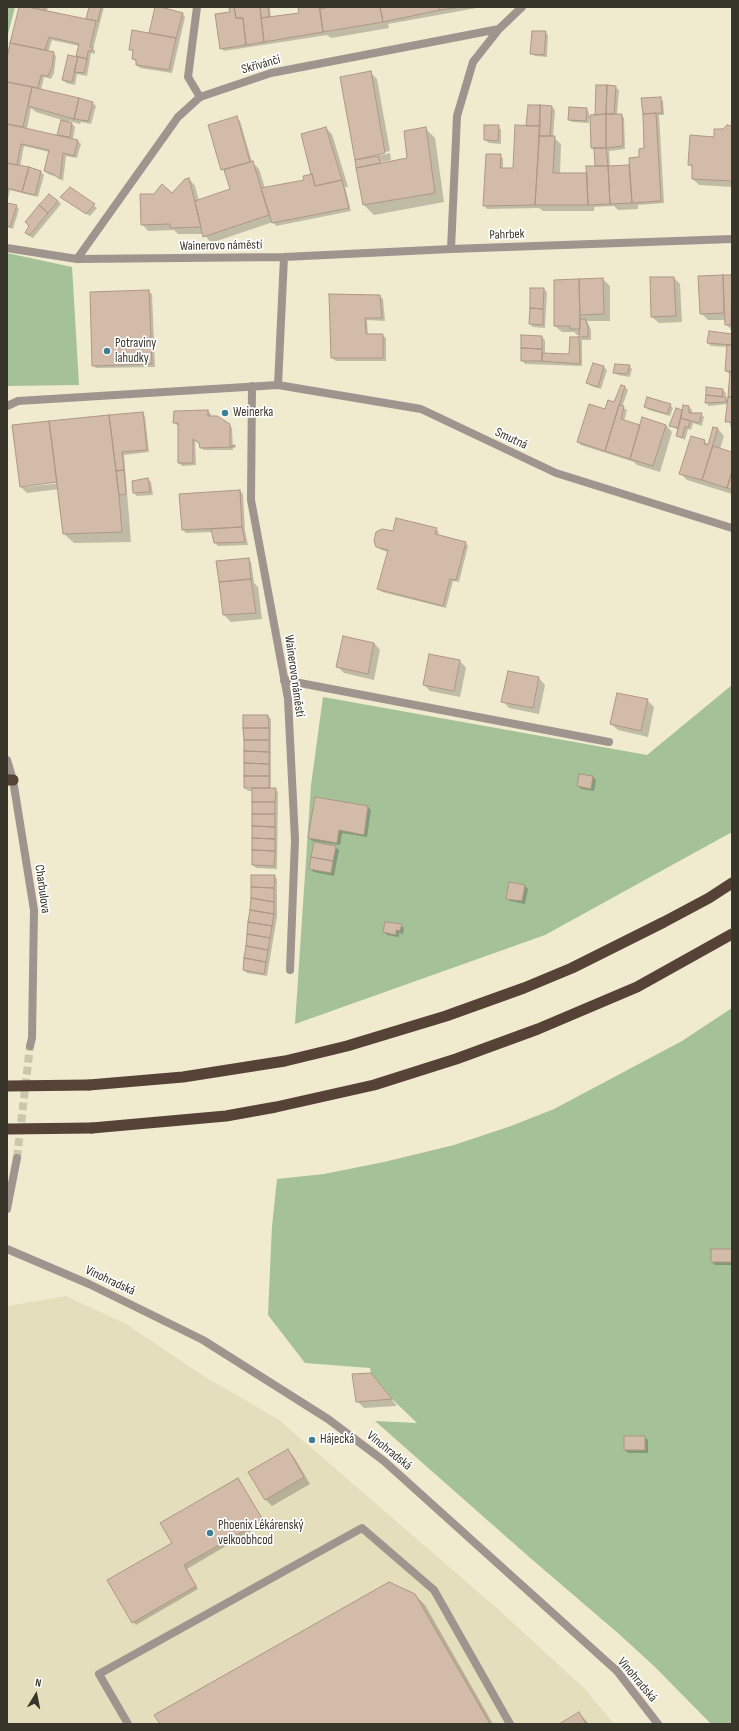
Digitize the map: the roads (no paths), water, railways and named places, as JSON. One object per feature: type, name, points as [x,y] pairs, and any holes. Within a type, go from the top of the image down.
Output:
[{"type":"highway","points":[[7,1086],[89,1085],[183,1077],[285,1061],[347,1046],[439,1018],[524,988],[572,968],[664,922],[732,883]]},
{"type":"highway","points":[[7,1129],[92,1128],[226,1116],[276,1107],[374,1085],[456,1059],[531,1031],[637,988],[732,934]]},
{"type":"street","points":[[197,7],[188,77],[200,96]]},
{"type":"street","points":[[451,249],[457,116],[473,62],[499,30],[522,7]]},
{"type":"street","name":"Skřivánčí","points":[[77,259],[178,117],[200,96],[271,73],[499,30]]},
{"type":"street","name":"Pahrbek","points":[[284,257],[451,249],[732,239]]},
{"type":"street","name":"Wainerovo náměstí","points":[[7,248],[77,259],[284,257]]},
{"type":"street","points":[[7,406],[18,401],[278,385],[284,257]]},
{"type":"street","name":"Smutná","points":[[278,385],[422,409],[556,473],[732,528]]},
{"type":"street","name":"Wainerovo náměstí","points":[[252,386],[251,500],[288,699],[295,840],[290,970]]},
{"type":"street","points":[[284,680],[609,742]]},
{"type":"street","name":"Charbulova","points":[[7,760],[34,910],[32,1038],[30,1046]]},
{"type":"street","points":[[7,1208],[17,1158]]},
{"type":"street","name":"Vinohradská","points":[[7,1249],[89,1284],[203,1340],[328,1419],[384,1461],[617,1671],[658,1724]]},
{"type":"street","points":[[128,1724],[99,1674],[362,1528],[434,1590],[510,1724]]},
{"type":"tunnel","points":[[17,1158],[30,1046]]},
{"type":"place","name":"Potraviny lahudky","points":[[107,351]]},
{"type":"place","name":"Weinerka","points":[[225,413]]},
{"type":"place","name":"Hájecká","points":[[312,1440]]},
{"type":"place","name":"Phoenix Lékárenský velkoobhcod","points":[[210,1533]]}]
